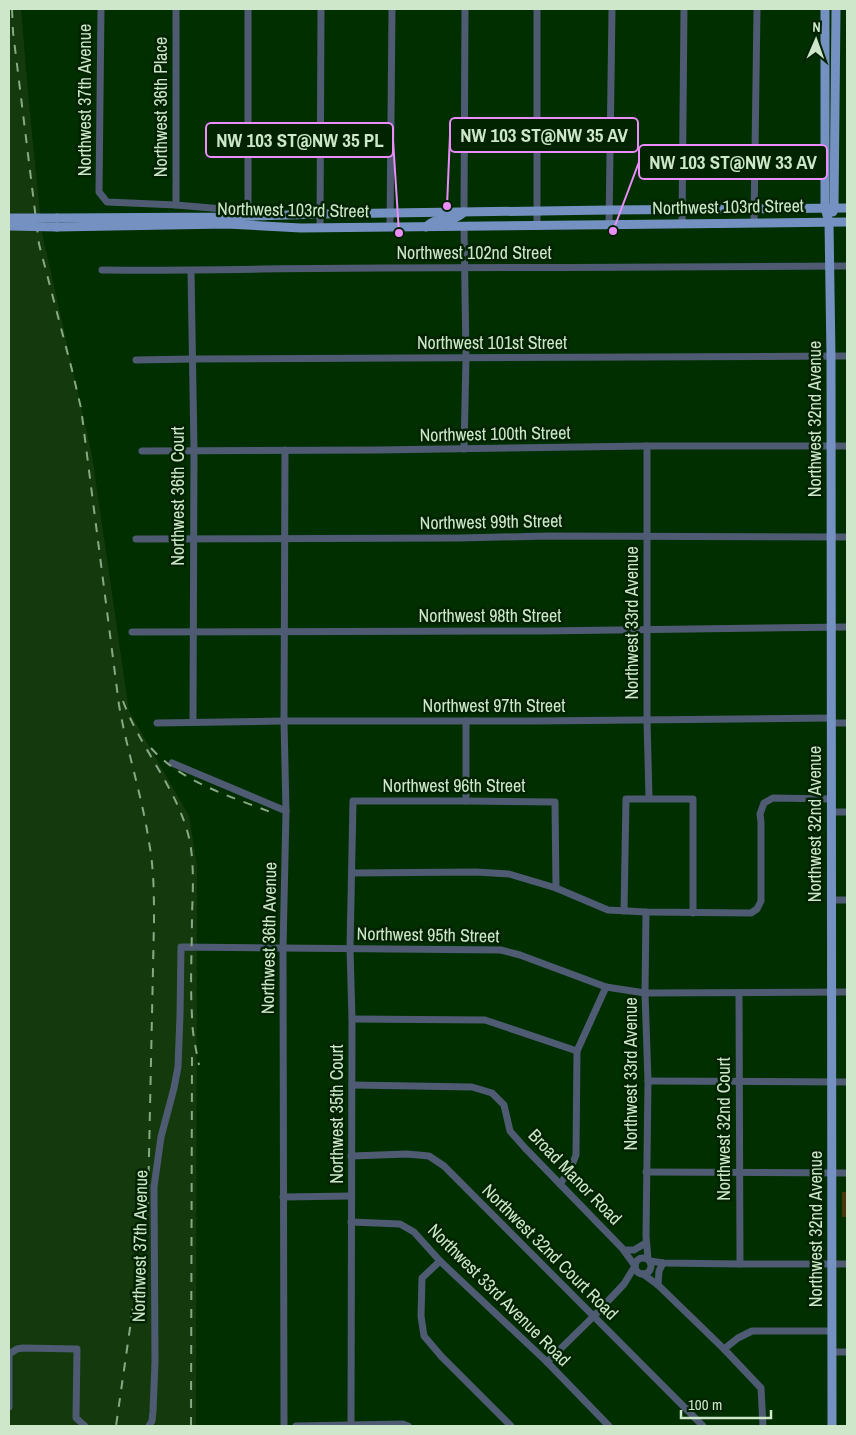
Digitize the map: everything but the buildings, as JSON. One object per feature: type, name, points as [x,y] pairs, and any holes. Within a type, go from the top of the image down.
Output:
[{"type":"main road","name":"Northwest 32nd Avenue","points":[[825,9],[830,208]]},
{"type":"main road","name":"Northwest 32nd Avenue","points":[[832,1426],[832,721],[829,222],[836,9]]},
{"type":"main road","name":"Northwest 103rd Street","points":[[9,226],[320,214],[847,208]]},
{"type":"main road","points":[[464,226],[467,221],[474,217],[496,215],[501,211]]},
{"type":"main road","points":[[426,227],[430,222],[453,219],[464,212]]},
{"type":"main road","name":"Northwest 103rd Street","points":[[9,218],[57,223],[226,224],[320,228],[847,222]]},
{"type":"street","name":"Northwest 37th Avenue","points":[[99,192],[101,9]]},
{"type":"street","name":"Northwest 36th Place","points":[[176,9],[176,205]]},
{"type":"street","points":[[248,9],[248,210]]},
{"type":"street","points":[[320,228],[321,9]]},
{"type":"street","points":[[390,227],[392,9]]},
{"type":"street","points":[[464,212],[465,9]]},
{"type":"street","points":[[537,9],[537,226]]},
{"type":"street","points":[[609,225],[612,9]]},
{"type":"street","points":[[682,224],[684,9]]},
{"type":"street","points":[[754,223],[757,9]]},
{"type":"street","name":"Northwest 103rd Street","points":[[99,192],[107,202],[248,210],[285,215]]},
{"type":"street","points":[[464,226],[466,358],[464,449]]},
{"type":"street","name":"Northwest 102nd Street","points":[[102,270],[847,266]]},
{"type":"street","name":"Northwest 36th Court","points":[[191,271],[194,450],[193,722]]},
{"type":"street","name":"Northwest 101st Street","points":[[136,360],[847,356]]},
{"type":"street","name":"Northwest 33rd Avenue","points":[[646,446],[649,798]]},
{"type":"street","name":"Northwest 100th Street","points":[[142,451],[847,446]]},
{"type":"street","name":"Northwest 36th Avenue","points":[[284,1426],[285,450]]},
{"type":"street","name":"Northwest 99th Street","points":[[136,539],[548,536],[847,537]]},
{"type":"street","name":"Northwest 98th Street","points":[[132,632],[543,632],[847,627]]},
{"type":"street","name":"Northwest 97th Street","points":[[157,722],[647,720],[832,721],[847,723]]},
{"type":"street","points":[[466,721],[466,801]]},
{"type":"street","points":[[172,763],[286,811]]},
{"type":"street","points":[[352,873],[476,872],[509,874],[556,888],[608,910],[751,913],[757,909],[761,901],[760,814],[764,803],[773,798],[832,799]]},
{"type":"street","points":[[624,911],[626,799],[693,799],[693,913]]},
{"type":"street","name":"Northwest 96th Street","points":[[353,801],[556,802],[556,888]]},
{"type":"street","name":"Northwest 35th Court","points":[[351,1425],[352,1019],[350,948],[353,801]]},
{"type":"street","points":[[832,812],[847,812]]},
{"type":"street","points":[[832,900],[847,900]]},
{"type":"street","name":"Northwest 33rd Avenue","points":[[646,912],[645,993],[648,1081],[647,1262]]},
{"type":"street","name":"Northwest 37th Avenue","points":[[149,1426],[153,1414],[155,1362],[154,1181],[160,1137],[178,1067],[181,947]]},
{"type":"street","name":"Northwest 95th Street","points":[[181,947],[501,950],[520,955],[606,987],[645,993],[847,992]]},
{"type":"street","points":[[560,1184],[570,1170],[576,1155],[578,1051],[606,987]]},
{"type":"street","name":"Northwest 32nd Court","points":[[739,993],[740,1264]]},
{"type":"street","points":[[352,1019],[485,1020],[578,1051]]},
{"type":"street","points":[[648,1081],[847,1082]]},
{"type":"street","name":"Broad Manor Road","points":[[352,1085],[472,1087],[492,1093],[504,1104],[510,1131],[624,1249],[637,1271],[642,1274]]},
{"type":"street","name":"Northwest 32nd Court Road","points":[[351,1156],[407,1154],[429,1156],[444,1166],[703,1426]]},
{"type":"street","points":[[646,1172],[847,1172]]},
{"type":"street","points":[[283,1197],[351,1196]]},
{"type":"street","name":"Northwest 33rd Avenue Road","points":[[351,1222],[400,1224],[414,1232],[440,1261],[547,1362],[609,1426]]},
{"type":"street","name":"Northwest 33rd Avenue","points":[[646,1236],[644,1244],[647,1262]]},
{"type":"street","name":"Broad Manor Road","points":[[624,1249],[634,1250],[644,1244]]},
{"type":"street","name":"Broad Manor Road","points":[[624,1249],[647,1262]]},
{"type":"street","points":[[440,1261],[422,1278],[421,1316],[424,1336],[441,1356],[511,1426]]},
{"type":"street","points":[[547,1362],[624,1284],[637,1261],[663,1263],[847,1264]]},
{"type":"street","points":[[624,1284],[647,1273],[647,1262]]},
{"type":"street","points":[[647,1262],[658,1285]]},
{"type":"street","points":[[658,1285],[659,1272],[663,1263]]},
{"type":"street","points":[[642,1274],[658,1285],[761,1388],[763,1426]]},
{"type":"street","points":[[724,1349],[738,1338],[752,1331],[832,1331]]},
{"type":"street","points":[[9,1407],[10,1354],[17,1349],[23,1348],[77,1349],[76,1418],[85,1426]]},
{"type":"street","points":[[832,1352],[847,1352]]},
{"type":"street","points":[[296,1426],[403,1424],[408,1426]]},
{"type":"shaded area","points":[[9,9],[21,9],[42,233],[92,455],[129,711],[189,816],[197,865],[196,1426],[9,1426]]},
{"type":"shaded area","points":[[842,1192],[847,1192],[847,1217],[842,1217]]},
{"type":"railway","points":[[12,9],[13,32],[39,244],[81,408],[119,705],[146,825],[153,872],[154,922],[148,1202],[116,1426]]},
{"type":"railway","points":[[123,701],[140,736],[169,787],[185,823],[190,842],[193,878],[192,1022],[199,1065]]},
{"type":"railway","points":[[151,748],[163,760],[192,779],[273,813]]},
{"type":"railway","points":[[191,1426],[192,1054]]},
{"type":"place","name":"NW 103 ST@NW 35 AV","points":[[447,206]]},
{"type":"place","name":"NW 103 ST@NW 33 AV","points":[[613,231]]},
{"type":"place","name":"NW 103 ST@NW 35 PL","points":[[399,233]]}]
